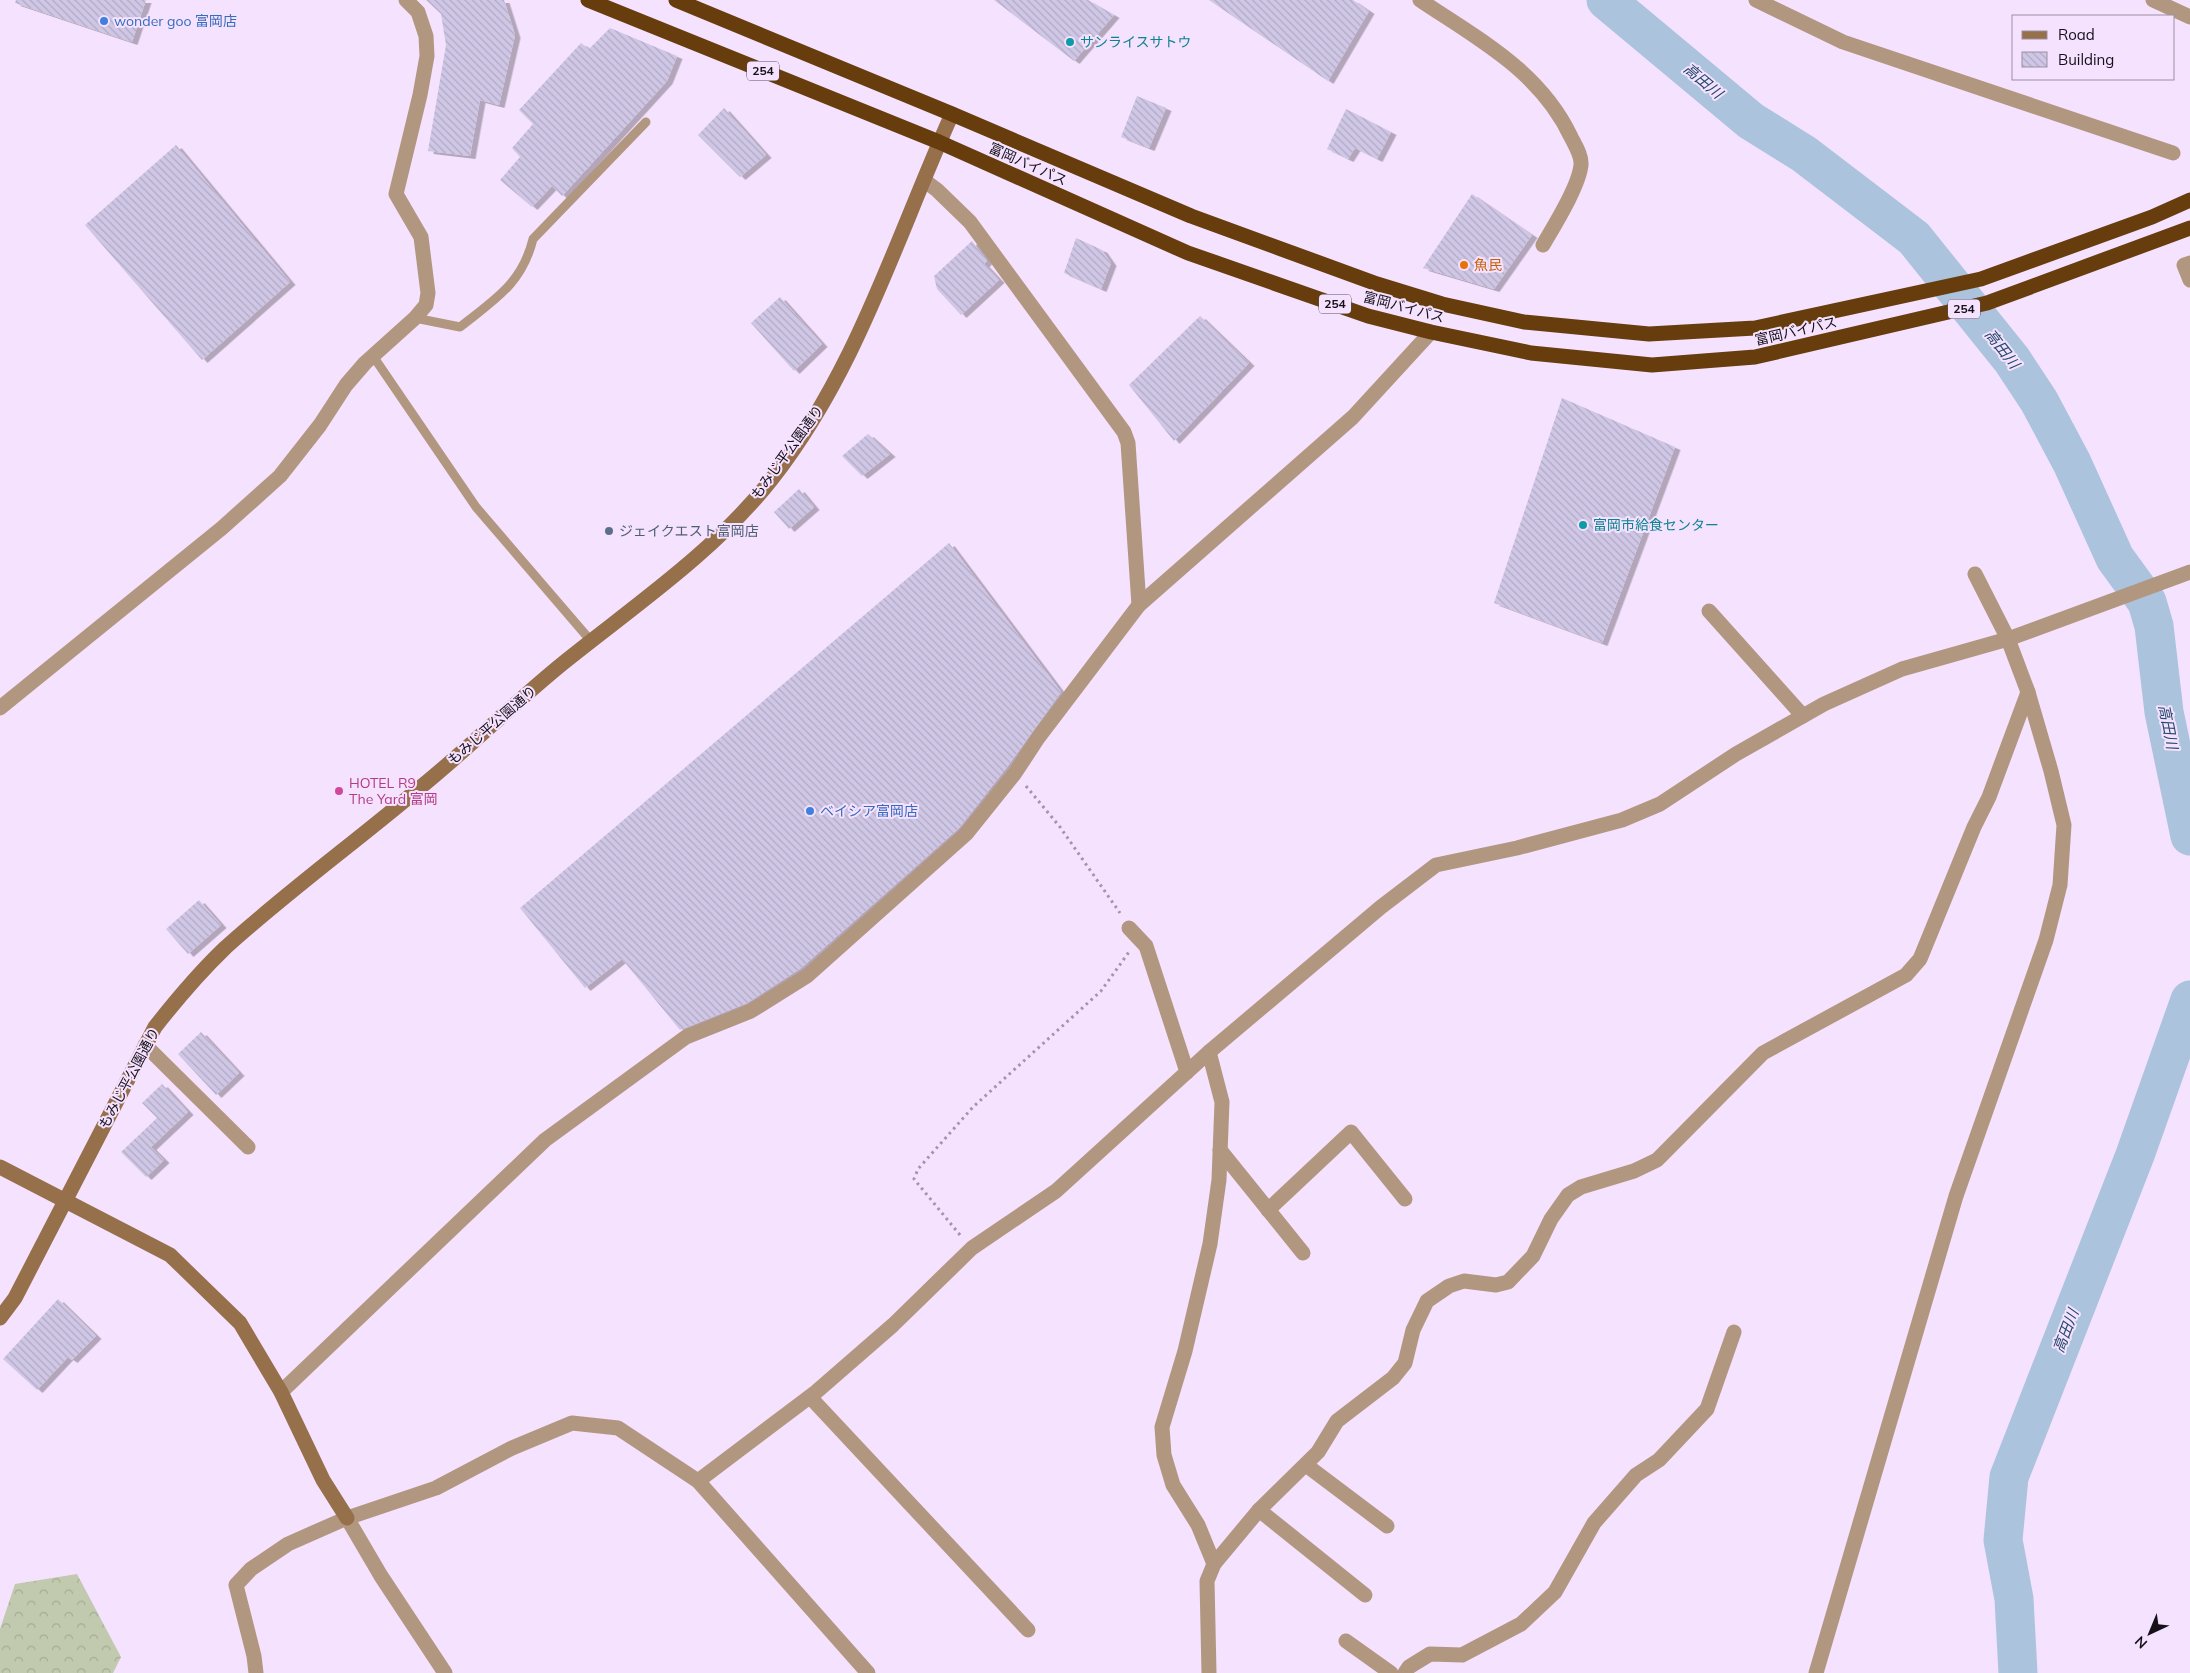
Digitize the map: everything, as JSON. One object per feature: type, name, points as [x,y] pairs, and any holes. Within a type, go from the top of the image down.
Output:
[{"type":"highway","name":"富岡バイパス","points":[[588,0],[939,142],[1188,254],[1368,316],[1431,332],[1531,352],[1652,364],[1756,357],[1987,303],[2190,228]]},
{"type":"highway","name":"富岡バイパス","points":[[676,0],[952,114],[1191,216],[1377,284],[1442,304],[1524,322],[1649,334],[1755,328],[1981,279],[2152,217],[2190,200]]},
{"type":"street","points":[[0,708],[222,528],[280,476],[320,425],[346,385],[426,305],[428,293],[421,237],[396,194],[420,96],[427,56],[426,36],[418,12],[406,0]]},
{"type":"street","points":[[1420,0],[1512,61],[1535,83],[1565,124],[1578,150],[1581,164],[1562,210],[1543,245]]},
{"type":"street","points":[[1756,0],[1842,42],[2173,153]]},
{"type":"street","points":[[2153,0],[2190,17]]},
{"type":"street","name":"もみじ平公園通り","points":[[0,1318],[15,1298],[155,1027],[185,990],[225,949],[423,785],[591,641],[727,530],[771,479],[818,414],[866,323],[952,114]]},
{"type":"street","points":[[925,181],[970,222],[1124,432],[1128,443],[1139,605]]},
{"type":"street","points":[[2190,263],[2184,265],[2190,280]]},
{"type":"street","points":[[282,1392],[546,1140],[686,1037],[751,1011],[807,976],[966,834],[1016,773],[1038,738],[1139,605],[1353,417],[1431,332]]},
{"type":"street","points":[[698,1481],[810,1397],[893,1325],[972,1248],[1056,1192],[1209,1052],[1381,906],[1436,865],[1517,848],[1622,820],[1660,804],[1736,754],[1824,704],[1902,669],[2008,639],[2190,572]]},
{"type":"street","points":[[1816,1673],[1956,1196],[2046,940],[2060,885],[2064,825],[2028,692],[2008,639],[1975,574]]},
{"type":"street","points":[[1709,611],[1803,716]]},
{"type":"street","points":[[1209,1673],[1207,1581],[1214,1564],[1259,1510],[1318,1452],[1337,1421],[1361,1400],[1393,1378],[1405,1363],[1413,1330],[1427,1301],[1449,1286],[1464,1281],[1496,1285],[1508,1282],[1533,1256],[1552,1219],[1568,1195],[1581,1187],[1634,1171],[1656,1160],[1763,1054],[1906,975],[1920,959],[1974,827],[1989,797],[2028,692]]},
{"type":"street","points":[[1130,928],[1146,946],[1187,1072]]},
{"type":"street","points":[[145,1045],[248,1147]]},
{"type":"street","points":[[1209,1052],[1222,1102],[1219,1180],[1210,1244],[1185,1351],[1162,1426],[1164,1455],[1173,1485],[1198,1525],[1214,1564]]},
{"type":"street","points":[[1268,1210],[1351,1132],[1405,1199]]},
{"type":"street","points":[[1220,1150],[1303,1253]]},
{"type":"street","points":[[0,1167],[170,1255],[240,1323],[282,1392],[323,1480],[445,1673]]},
{"type":"street","points":[[1405,1673],[1409,1667],[1430,1654],[1462,1654],[1521,1624],[1555,1592],[1594,1523],[1636,1475],[1659,1460],[1707,1409],[1734,1332]]},
{"type":"street","points":[[810,1397],[1028,1630]]},
{"type":"street","points":[[256,1673],[254,1656],[236,1585],[251,1570],[288,1544],[347,1518],[436,1488],[512,1448],[572,1423],[618,1428],[698,1481],[868,1673]]},
{"type":"street","points":[[1306,1465],[1387,1526]]},
{"type":"street","points":[[1259,1510],[1365,1595]]},
{"type":"street","points":[[1346,1641],[1391,1673]]},
{"type":"lane","points":[[415,318],[460,327],[511,287],[529,256],[533,239],[646,122]]},
{"type":"lane","points":[[373,356],[476,507],[591,641]]},
{"type":"path","points":[[972,1248],[914,1179],[918,1170],[973,1107],[1101,990],[1129,954],[1134,936],[1112,899],[1060,827],[1016,773]]},
{"type":"green space","points":[[77,1574],[121,1657],[113,1673],[0,1673],[0,1629],[15,1584]]},
{"type":"building","name":"wonder goo 富岡店","points":[[16,0],[146,0],[132,42],[15,3]]},
{"type":"building","points":[[426,0],[504,0],[515,35],[499,105],[480,100],[470,156],[428,151],[446,45],[441,14]]},
{"type":"building","name":"サンライスサトウ","points":[[994,0],[1088,0],[1114,15],[1074,61]]},
{"type":"building","points":[[1209,0],[1353,0],[1369,11],[1328,81]]},
{"type":"building","points":[[610,28],[677,56],[667,81],[562,196],[552,186],[532,207],[500,180],[520,157],[512,148],[533,124],[519,110],[581,43],[589,49]]},
{"type":"building","points":[[1137,96],[1166,108],[1149,148],[1121,137]]},
{"type":"building","points":[[724,108],[766,155],[740,177],[698,135]]},
{"type":"building","points":[[1346,109],[1391,132],[1377,159],[1355,148],[1348,159],[1327,149]]},
{"type":"building","points":[[176,145],[290,282],[202,360],[85,225]]},
{"type":"building","points":[[1472,194],[1532,235],[1494,289],[1423,268]]},
{"type":"building","points":[[1076,238],[1102,250],[1111,263],[1101,289],[1064,273]]},
{"type":"building","points":[[972,241],[987,261],[984,264],[999,280],[961,315],[937,289],[934,276]]},
{"type":"building","points":[[780,297],[822,344],[794,371],[751,323]]},
{"type":"building","points":[[1200,316],[1249,363],[1174,441],[1129,385]]},
{"type":"building","name":"富岡市給食センター","points":[[1562,398],[1675,447],[1602,643],[1494,603]]},
{"type":"building","points":[[868,434],[890,454],[862,476],[842,456]]},
{"type":"building","points":[[799,489],[814,507],[789,529],[774,512]]},
{"type":"building","name":"ベイシア富岡店","points":[[949,543],[1061,692],[1007,767],[959,828],[801,968],[747,1003],[680,1030],[622,959],[585,988],[520,908]]},
{"type":"building","points":[[199,900],[221,925],[188,954],[166,929]]},
{"type":"building","points":[[201,1032],[239,1073],[216,1095],[178,1054]]},
{"type":"building","points":[[162,1084],[188,1112],[151,1147],[164,1160],[146,1177],[121,1152],[157,1118],[142,1103]]},
{"type":"building","points":[[58,1299],[96,1336],[72,1360],[68,1357],[37,1390],[3,1359]]},
{"type":"waterway","name":"高田川","points":[[1606,0],[1751,121],[1804,154],[1914,238],[2012,360],[2039,401],[2072,463],[2115,558],[2147,602],[2154,626],[2164,712],[2190,836]]},
{"type":"waterway","name":"高田川","points":[[2018,1673],[2014,1599],[2003,1540],[2009,1477],[2135,1155],[2190,1000]]},
{"type":"place","name":"wonder goo 富岡店","points":[[104,21]]},
{"type":"place","name":"サンライスサトウ","points":[[1070,42]]},
{"type":"place","name":"魚民","points":[[1464,265]]},
{"type":"place","name":"富岡市給食センター","points":[[1583,525]]},
{"type":"place","name":"ジェイクエスト富岡店","points":[[609,531]]},
{"type":"place","name":"HOTEL R9 The Yard 富岡","points":[[339,791]]},
{"type":"place","name":"ベイシア富岡店","points":[[810,811]]}]
